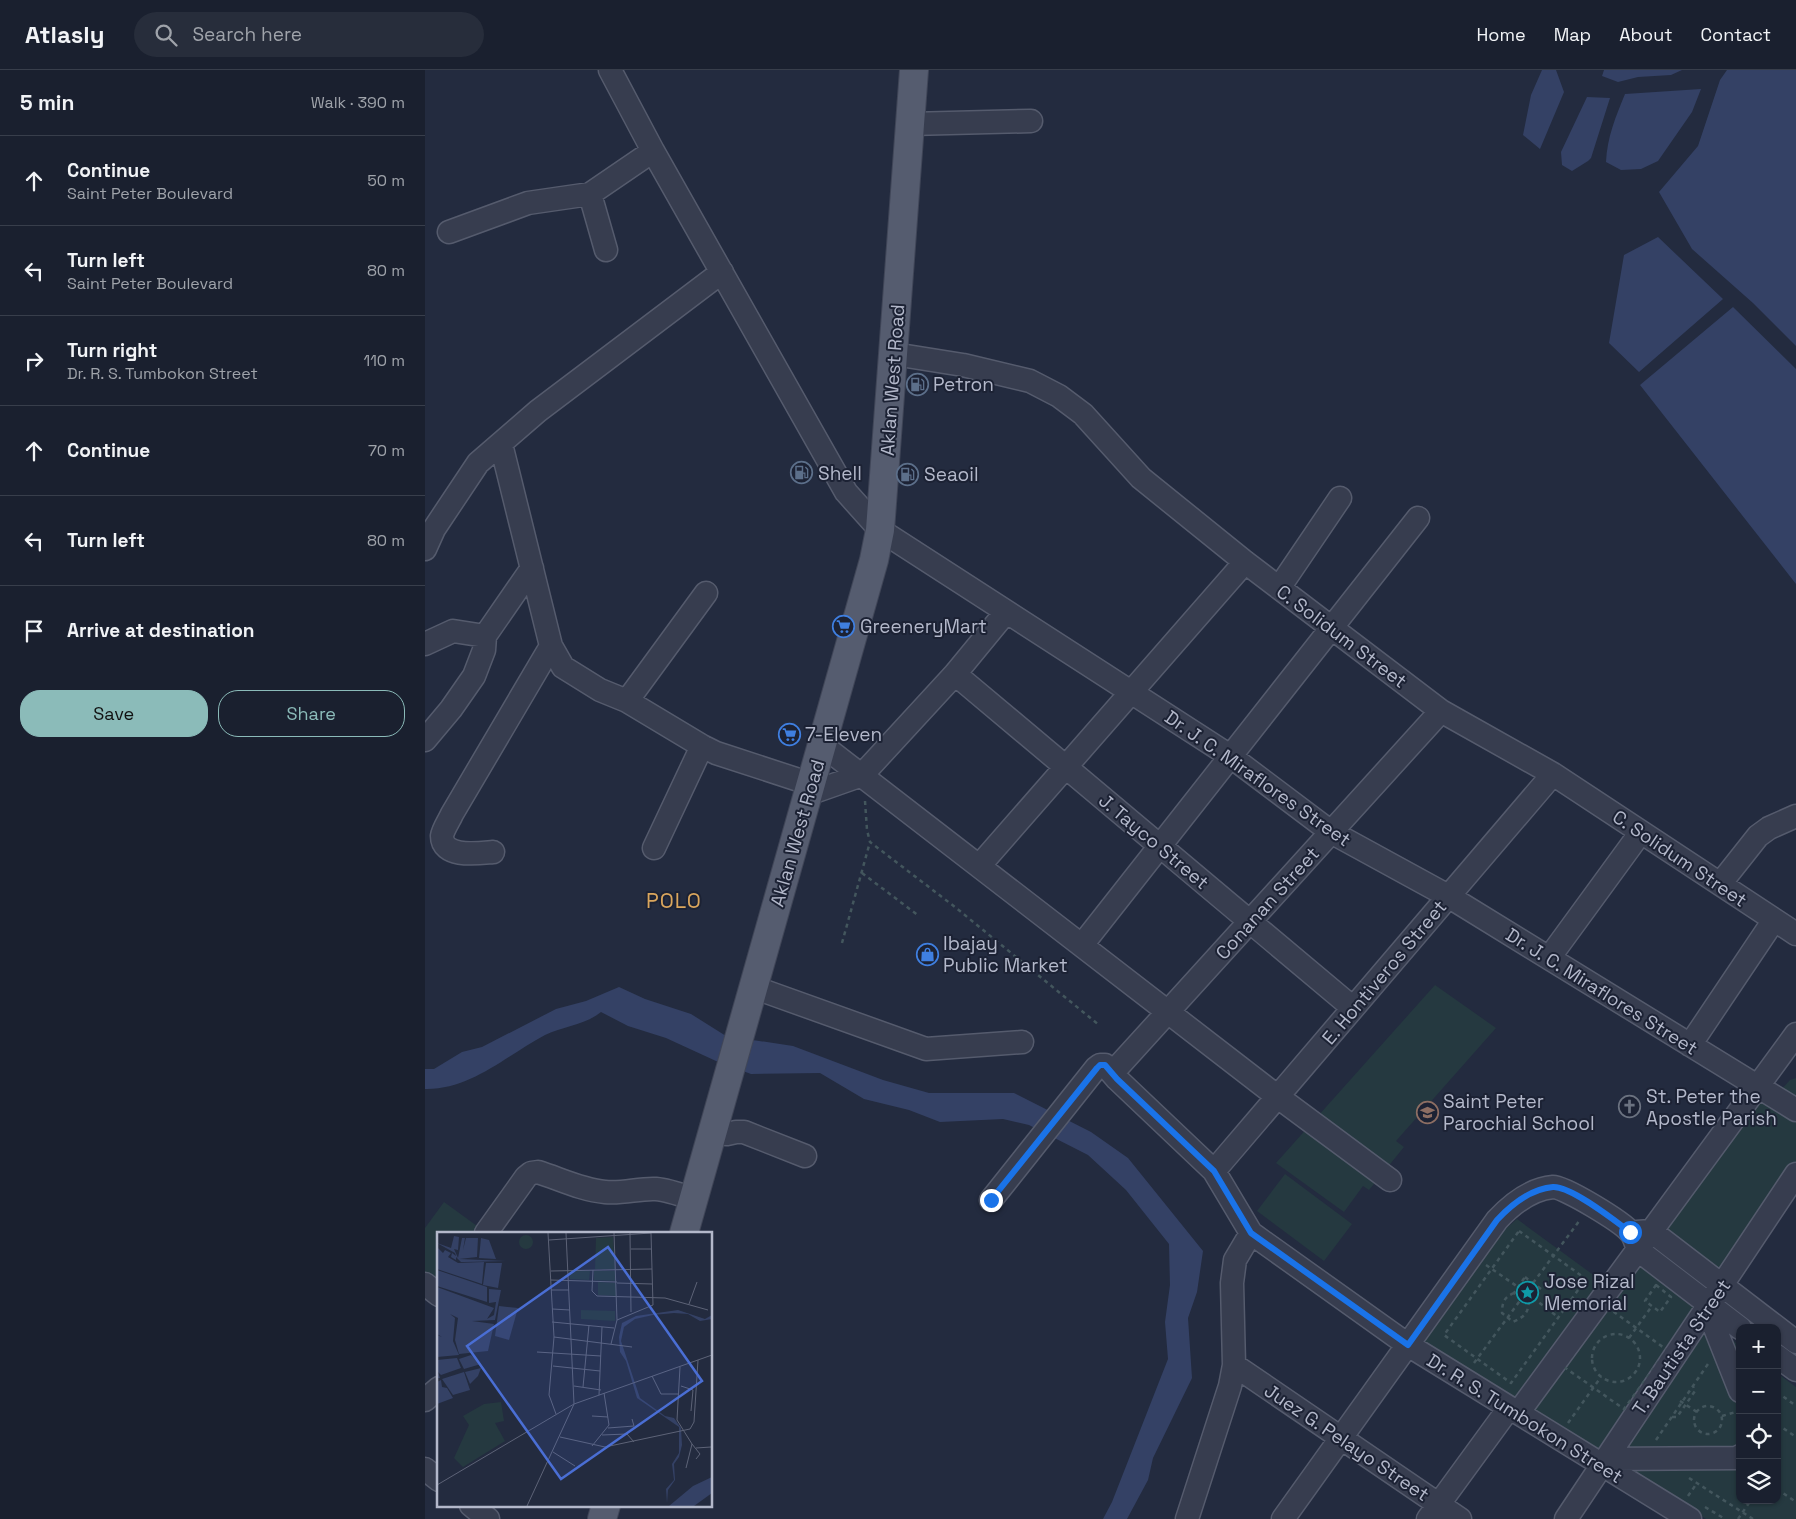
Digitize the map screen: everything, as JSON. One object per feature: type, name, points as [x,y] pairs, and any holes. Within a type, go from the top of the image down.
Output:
[{"type":"main road","name":"Aklan West Road","points":[[684,1232],[874,560],[880,530],[914,70]]},
{"type":"main road","points":[[603,1519],[606,1506]]},
{"type":"street","name":"Dr. J. C. Miraflores Street","points":[[610,70],[653,151],[846,492],[880,530],[1231,756],[1331,832],[1448,896],[1796,1110]]},
{"type":"street","points":[[910,124],[1031,121]]},
{"type":"street","points":[[449,232],[528,203],[590,194],[653,151]]},
{"type":"street","points":[[590,194],[606,250]]},
{"type":"street","points":[[425,549],[435,529],[478,463],[538,411],[722,272]]},
{"type":"street","name":"C. Solidum Street","points":[[894,354],[963,365],[1030,381],[1059,396],[1083,414],[1141,478],[1245,562],[1441,711],[1553,774],[1796,934]]},
{"type":"street","points":[[501,444],[551,646],[563,668],[600,690],[627,701],[702,746],[809,789],[862,775],[955,674],[1007,612]]},
{"type":"street","points":[[1279,588],[1340,498]]},
{"type":"street","points":[[1082,945],[1418,518]]},
{"type":"street","points":[[980,865],[1245,562]]},
{"type":"street","points":[[425,740],[451,709],[473,676],[484,650],[485,636],[532,568]]},
{"type":"street","points":[[627,701],[706,594]]},
{"type":"street","points":[[425,644],[453,631],[485,636]]},
{"type":"street","points":[[493,852],[462,854],[449,848],[443,841],[442,834],[551,646]]},
{"type":"street","name":"J. Tayco Street","points":[[955,674],[1353,1008]]},
{"type":"street","name":"Conanan Street","points":[[1111,1071],[1115,1070],[1441,711]]},
{"type":"street","points":[[822,745],[980,865],[1278,1097],[1390,1180]]},
{"type":"street","points":[[654,848],[702,746]]},
{"type":"street","name":"E. Hontiveros Street","points":[[1214,1171],[1553,774]]},
{"type":"street","points":[[1720,884],[1758,836],[1769,828],[1796,816]]},
{"type":"street","points":[[1549,958],[1641,832]]},
{"type":"street","points":[[1690,1045],[1774,920]]},
{"type":"street","points":[[753,987],[926,1049],[1022,1042]]},
{"type":"street","points":[[1433,1512],[1578,1331],[1640,1237],[1758,1086],[1796,1034]]},
{"type":"street","points":[[991,1200],[1059,1113],[1100,1065],[1105,1065],[1111,1071]]},
{"type":"street","name":"Dr. R. S. Tumbokon Street","points":[[1111,1071],[1214,1171],[1251,1233],[1408,1345],[1558,1438],[1604,1462],[1690,1519]]},
{"type":"street","points":[[713,1133],[744,1132],[805,1156]]},
{"type":"street","points":[[487,1232],[526,1177],[531,1173],[538,1172],[591,1190],[627,1192],[657,1189],[694,1199]]},
{"type":"street","name":"T. Bautista Street","points":[[1566,1519],[1796,1174]]},
{"type":"street","points":[[1283,1519],[1497,1220],[1510,1206],[1529,1194],[1554,1187],[1566,1191],[1592,1205],[1640,1237],[1722,1285],[1796,1342]]},
{"type":"street","points":[[1187,1519],[1230,1386],[1234,1365],[1232,1283],[1235,1260],[1251,1233]]},
{"type":"street","points":[[1640,1237],[1708,1306],[1736,1325]]},
{"type":"street","points":[[425,1284],[437,1293]]},
{"type":"street","points":[[1708,1306],[1736,1380]]},
{"type":"street","points":[[1781,1359],[1796,1370]]},
{"type":"street","name":"Juez G. Pelayo Street","points":[[1234,1365],[1341,1438],[1433,1512],[1460,1519]]},
{"type":"street","points":[[425,1400],[437,1390]]},
{"type":"street","points":[[1604,1462],[1736,1458]]},
{"type":"street","points":[[425,1469],[437,1478]]},
{"type":"street","points":[[472,1506],[488,1519]]},
{"type":"path","points":[[843,943],[870,842],[867,830],[862,775]]},
{"type":"path","points":[[870,842],[955,907],[1099,1025]]},
{"type":"path","points":[[862,873],[919,916]]},
{"type":"path","points":[[1533,1283],[1592,1205]]},
{"type":"path","points":[[1519,1231],[1553,1256],[1586,1279],[1511,1383],[1444,1335],[1519,1231]]},
{"type":"path","points":[[1473,1254],[1518,1287]]},
{"type":"path","points":[[1525,1277],[1533,1283],[1541,1288],[1529,1304],[1523,1318],[1513,1322],[1502,1313],[1503,1301],[1514,1293],[1525,1277]]},
{"type":"path","points":[[1656,1285],[1671,1297],[1660,1312],[1652,1306],[1645,1301],[1656,1285]]},
{"type":"path","points":[[1514,1293],[1529,1304]]},
{"type":"path","points":[[1463,1379],[1522,1298]]},
{"type":"path","points":[[1533,1298],[1578,1331]]},
{"type":"path","points":[[1629,1338],[1652,1306]]},
{"type":"path","points":[[1607,1307],[1667,1350]]},
{"type":"path","points":[[1617,1334],[1629,1338],[1637,1346],[1639,1362],[1637,1369],[1626,1380],[1618,1382],[1611,1382],[1601,1377],[1593,1368],[1591,1360],[1596,1344],[1609,1335],[1617,1334]]},
{"type":"path","points":[[1708,1364],[1648,1452],[1753,1519]]},
{"type":"path","points":[[1564,1366],[1624,1409]]},
{"type":"path","points":[[1558,1438],[1601,1377]]},
{"type":"path","points":[[1672,1417],[1677,1417],[1695,1391],[1693,1386]]},
{"type":"path","points":[[1781,1395],[1796,1406]]},
{"type":"path","points":[[1681,1401],[1697,1412]]},
{"type":"path","points":[[1709,1406],[1717,1409],[1722,1416],[1719,1429],[1711,1433],[1702,1432],[1696,1425],[1695,1416],[1697,1412],[1709,1406]]},
{"type":"path","points":[[1722,1416],[1736,1411]]},
{"type":"path","points":[[1781,1427],[1796,1436]]},
{"type":"path","points":[[1781,1492],[1796,1502]]},
{"type":"path","points":[[1738,1519],[1748,1504]]},
{"type":"shaded area","points":[[1435,985],[1496,1028],[1396,1141],[1404,1147],[1369,1190],[1363,1186],[1344,1212],[1276,1163]]},
{"type":"shaded area","points":[[1796,1078],[1796,1101],[1780,1091],[1790,1080]]},
{"type":"shaded area","points":[[1761,1101],[1796,1122],[1796,1166],[1722,1277],[1664,1232]]},
{"type":"shaded area","points":[[1285,1174],[1352,1224],[1324,1261],[1257,1211]]},
{"type":"shaded area","points":[[444,1202],[484,1231],[437,1232],[437,1288],[425,1279],[425,1228]]},
{"type":"shaded area","points":[[1517,1219],[1603,1282],[1514,1402],[1422,1342],[1502,1232]]},
{"type":"shaded area","points":[[1638,1261],[1700,1307],[1601,1452],[1528,1408]]},
{"type":"shaded area","points":[[1708,1322],[1736,1343],[1736,1504],[1781,1504],[1781,1376],[1796,1387],[1796,1519],[1706,1519],[1615,1462]]},
{"type":"water","points":[[1542,70],[1556,70],[1564,92],[1540,149],[1523,135],[1531,95]]},
{"type":"water","points":[[1604,70],[1682,70],[1671,75],[1638,77],[1618,82],[1602,76]]},
{"type":"water","points":[[1727,70],[1796,70],[1796,346],[1753,303],[1692,249],[1659,192],[1698,146],[1720,80]]},
{"type":"water","points":[[1701,89],[1692,112],[1658,161],[1641,169],[1621,170],[1606,162],[1610,135],[1625,94]]},
{"type":"water","points":[[1587,97],[1610,98],[1591,158],[1572,171],[1562,165],[1561,152]]},
{"type":"water","points":[[1658,237],[1723,299],[1639,372],[1609,343],[1624,255]]},
{"type":"water","points":[[1733,307],[1796,369],[1796,584],[1640,385]]},
{"type":"water","points":[[619,987],[645,999],[691,1014],[726,1036],[793,1046],[883,1080],[929,1093],[1014,1093],[1091,1132],[1128,1158],[1203,1251],[1197,1292],[1188,1318],[1192,1378],[1153,1458],[1148,1480],[1127,1519],[1103,1519],[1112,1502],[1168,1359],[1165,1322],[1170,1285],[1169,1244],[1126,1190],[1088,1155],[1029,1125],[1003,1119],[940,1122],[909,1110],[864,1099],[820,1073],[751,1074],[716,1061],[666,1038],[628,1026],[601,1012],[581,1023],[545,1035],[473,1078],[442,1088],[425,1089],[425,1069],[434,1069],[462,1052],[482,1047],[556,1009],[586,1001]]},
{"type":"place","name":"Petron","points":[[917,384]]},
{"type":"place","name":"Shell","points":[[802,473]]},
{"type":"place","name":"Seaoil","points":[[908,474]]},
{"type":"place","name":"GreeneryMart","points":[[844,626]]},
{"type":"place","name":"7-Eleven","points":[[789,734]]},
{"type":"place","name":"Ibajay Public Market","points":[[927,954]]},
{"type":"place","name":"St. Peter the Apostle Parish","points":[[1630,1107]]},
{"type":"place","name":"Saint Peter Parochial School","points":[[1427,1112]]},
{"type":"place","name":"Jose Rizal Memorial","points":[[1528,1292]]},
{"type":"district","name":"POLO","points":[[674,901]]},
{"type":"route","points":[[991,1200],[1097,1068],[1100,1065],[1105,1065],[1117,1079],[1214,1171],[1251,1233],[1408,1345],[1497,1220],[1510,1206],[1529,1194],[1554,1187],[1566,1191],[1592,1205],[1630,1232]]}]
